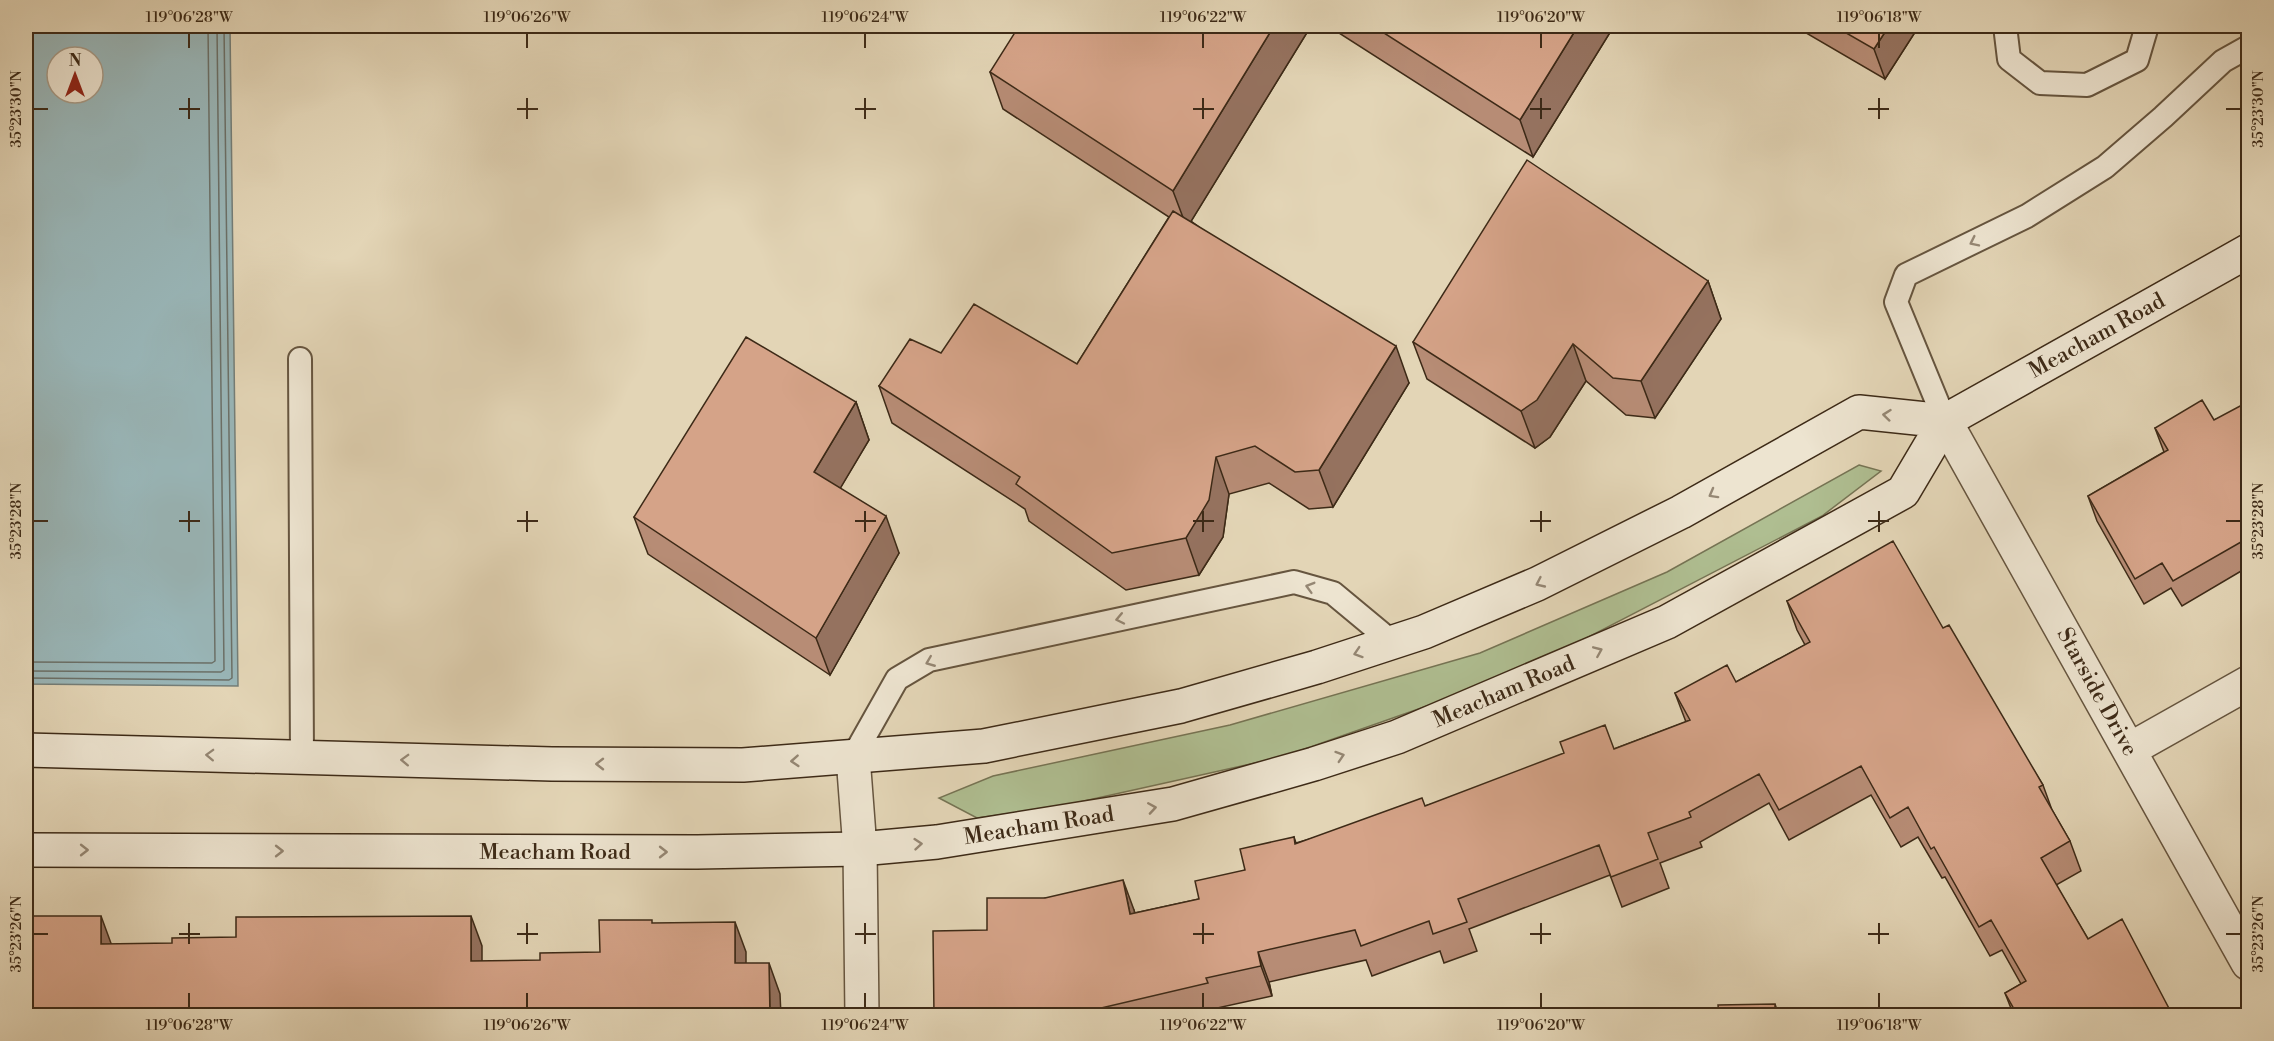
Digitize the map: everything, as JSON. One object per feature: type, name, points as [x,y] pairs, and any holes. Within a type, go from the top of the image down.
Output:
[{"type":"street","name":"Meacham Road","points":[[26,850],[697,852],[860,849],[937,842],[1173,804],[1314,764],[1396,737],[1666,622],[1902,492],[1945,421],[2248,251]]},
{"type":"street","points":[[26,750],[552,764],[743,765],[984,746],[1181,706],[1317,667],[1424,632],[1537,584],[1681,512],[1859,412],[1945,421]]},
{"type":"street","name":"Starside Drive","points":[[1945,421],[2248,963]]},
{"type":"street","points":[[2129,750],[2248,683]]},
{"type":"street","points":[[854,757],[860,849],[862,1016]]},
{"type":"lane","points":[[2005,26],[2009,58],[2040,83],[2087,85],[2137,60],[2147,26]]},
{"type":"lane","points":[[1945,421],[1896,302],[1906,275],[2026,216],[2105,167],[2223,61],[2248,46]]},
{"type":"lane","points":[[300,359],[302,758]]},
{"type":"lane","points":[[854,757],[897,680],[929,660],[1294,582],[1333,593],[1392,642]]},
{"type":"green space","points":[[1859,465],[1881,471],[1822,516],[1515,675],[1282,757],[1057,807],[977,818],[939,798],[993,776],[1230,725],[1480,653],[1667,572]]},
{"type":"water","points":[[26,26],[230,26],[238,686],[26,684]]},
{"type":"building","points":[[1019,26],[1274,26],[1173,191],[990,72]]},
{"type":"building","points":[[1373,26],[1578,26],[1520,120]]},
{"type":"building","points":[[1834,26],[1889,26],[1874,49]]},
{"type":"building","points":[[1527,160],[1708,281],[1641,381],[1613,378],[1573,344],[1537,400],[1521,411],[1413,342]]},
{"type":"building","points":[[1173,211],[1396,346],[1319,470],[1295,472],[1255,446],[1216,457],[1209,500],[1186,538],[1112,553],[1016,484],[1020,477],[879,386],[910,339],[941,353],[974,304],[1077,364]]},
{"type":"building","points":[[746,337],[856,402],[814,472],[886,516],[816,638],[634,517]]},
{"type":"building","points":[[2202,400],[2214,420],[2242,405],[2245,409],[2248,407],[2248,538],[2173,581],[2162,563],[2135,579],[2088,496],[2168,450],[2155,428]]},
{"type":"building","points":[[1893,541],[1943,628],[1949,625],[2043,785],[2039,787],[2070,841],[2041,858],[2088,939],[2122,919],[2173,1016],[2018,1016],[2005,993],[2026,981],[1991,920],[1979,927],[1934,847],[1931,849],[1908,807],[1890,818],[1861,766],[1779,810],[1759,774],[1689,812],[1691,817],[1648,833],[1658,859],[1611,877],[1599,845],[1458,899],[1467,922],[1433,934],[1429,921],[1361,946],[1355,930],[1258,952],[1261,966],[1206,978],[1208,983],[1067,1016],[934,1016],[933,931],[987,930],[987,898],[1045,898],[1123,880],[1130,914],[1199,899],[1195,881],[1245,870],[1240,849],[1294,837],[1295,844],[1422,798],[1425,806],[1564,753],[1560,742],[1605,725],[1614,749],[1690,720],[1675,693],[1727,665],[1736,682],[1810,642],[1787,601]]},
{"type":"building","points":[[2248,781],[2248,799],[2241,786]]},
{"type":"building","points":[[26,916],[101,916],[101,944],[172,943],[172,938],[236,937],[236,917],[471,916],[471,961],[540,960],[540,953],[600,952],[599,920],[652,920],[652,923],[735,922],[735,963],[769,963],[770,1016],[26,1016]]},
{"type":"building","points":[[1775,1004],[1775,1016],[1719,1016],[1718,1005]]},
{"type":"building","points":[[1861,1011],[1871,1016],[1859,1016]]}]
